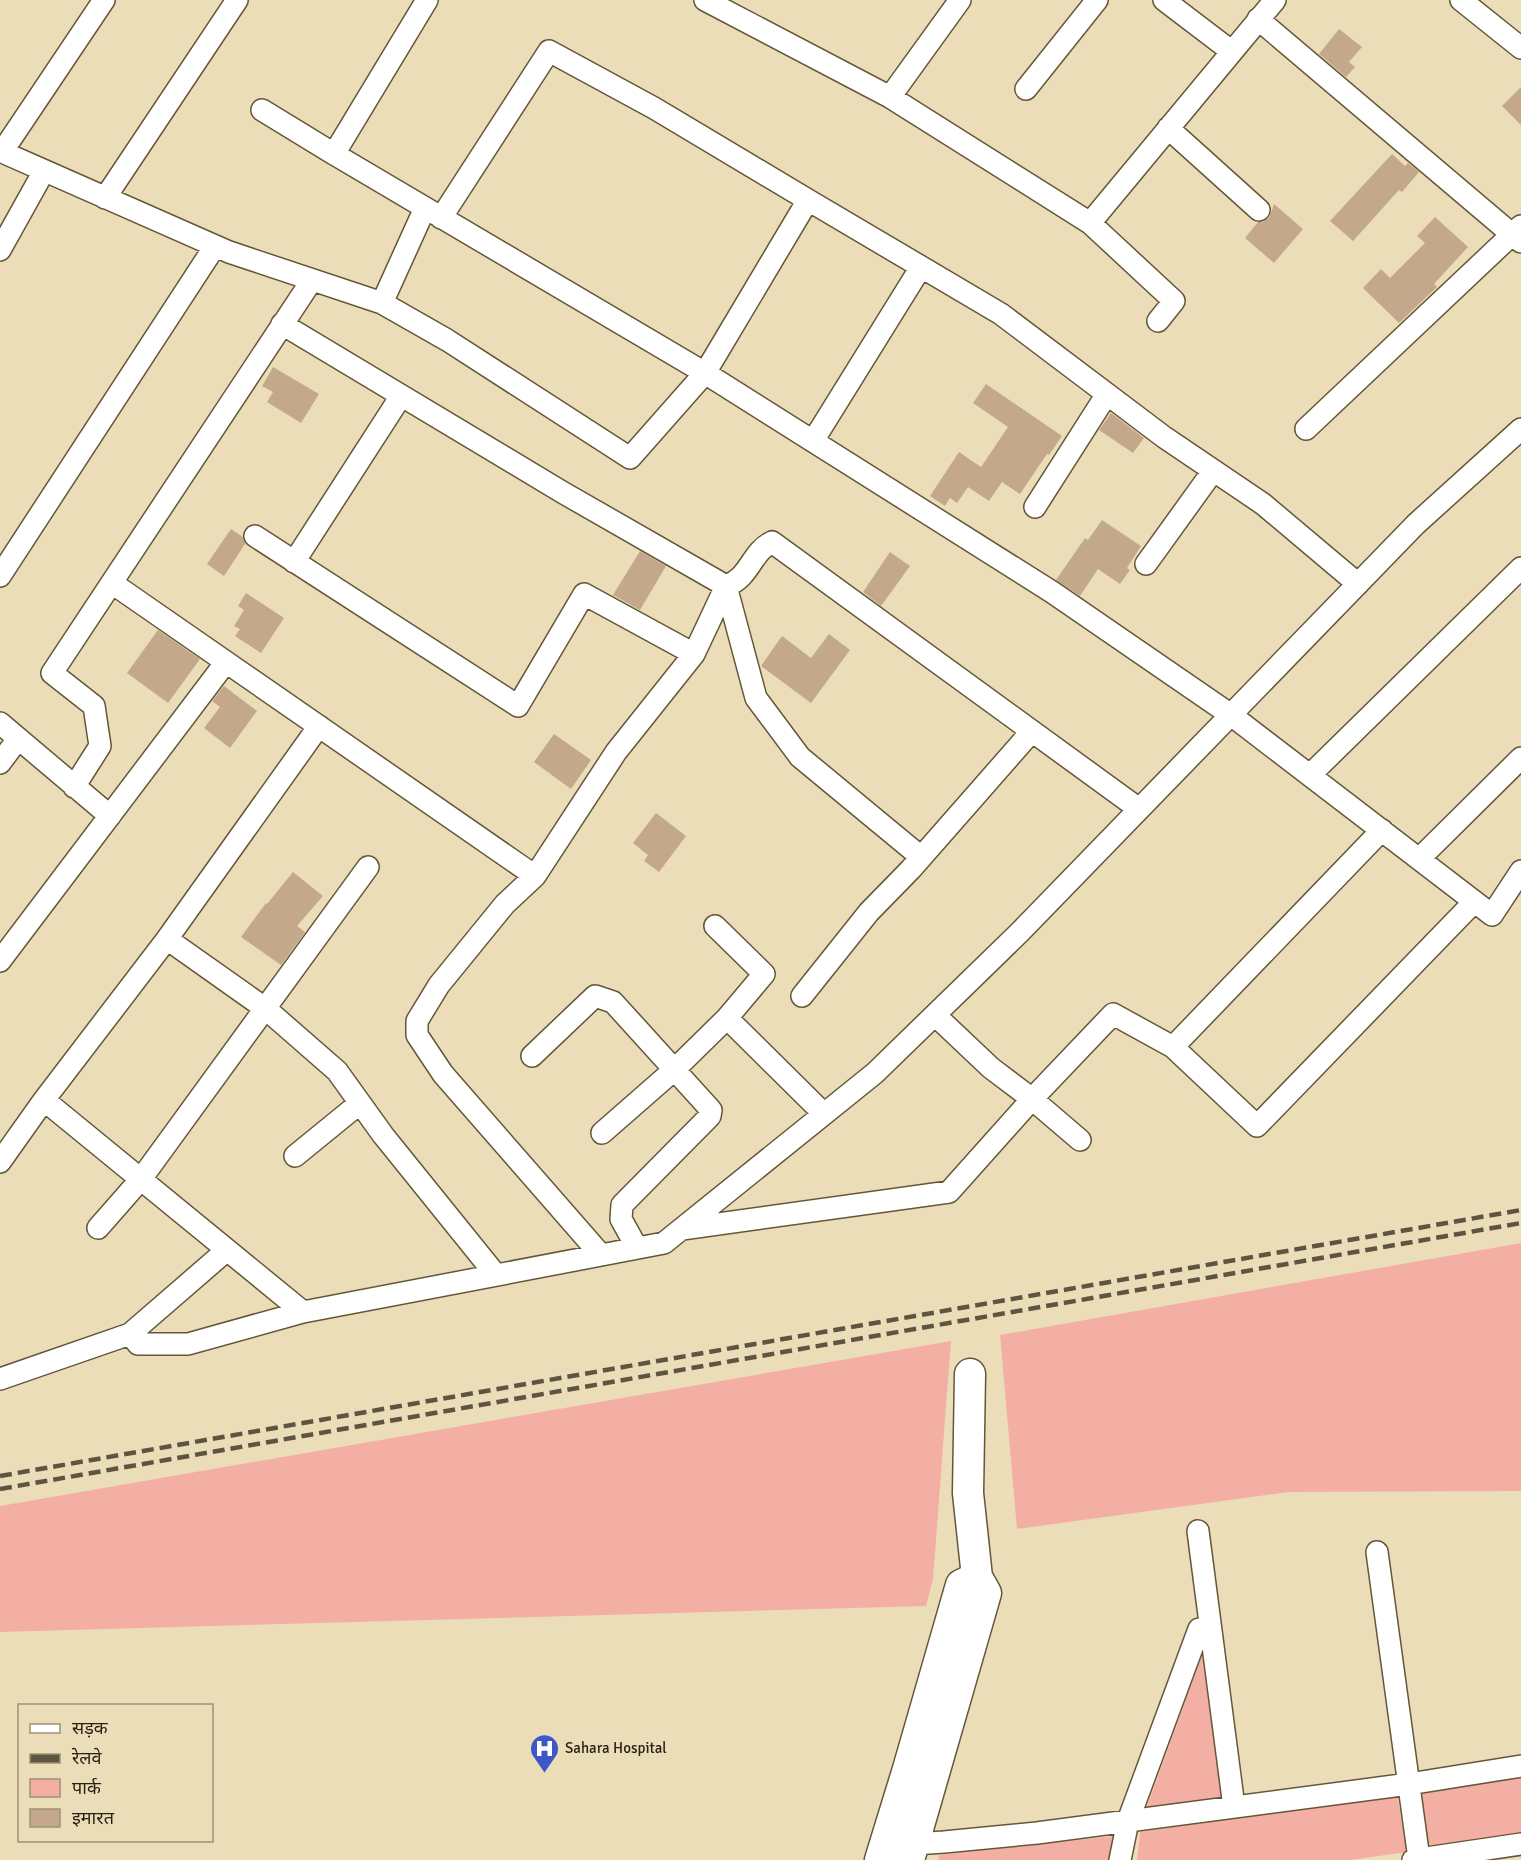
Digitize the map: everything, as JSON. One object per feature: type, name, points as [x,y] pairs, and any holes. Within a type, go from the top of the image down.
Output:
[{"type":"street","points":[[104,0],[1,152],[215,246],[382,303],[447,340],[630,458],[705,372],[808,200]]},
{"type":"street","points":[[105,198],[237,0]]},
{"type":"street","points":[[334,154],[427,0]]},
{"type":"street","points":[[705,0],[890,97],[1090,223],[1174,301],[1158,321]]},
{"type":"street","points":[[890,97],[960,0]]},
{"type":"street","points":[[1026,89],[1097,0]]},
{"type":"street","points":[[1164,0],[1232,51]]},
{"type":"street","points":[[1090,223],[1275,0]]},
{"type":"street","points":[[1461,0],[1521,48]]},
{"type":"street","points":[[1258,19],[1518,234],[1306,429]]},
{"type":"street","points":[[382,303],[433,213],[549,51],[654,108],[1001,314],[1164,437],[1263,504],[1358,584]]},
{"type":"street","points":[[262,110],[705,372],[1052,592],[1231,715],[1492,915],[1521,871]]},
{"type":"street","points":[[1168,128],[1259,210]]},
{"type":"street","points":[[0,250],[44,171]]},
{"type":"street","points":[[0,576],[215,246]]},
{"type":"street","points":[[813,441],[921,267]]},
{"type":"street","points":[[74,787],[100,746],[94,706],[52,673],[312,280]]},
{"type":"street","points":[[282,324],[562,492],[726,586],[756,698],[800,757],[921,857]]},
{"type":"street","points":[[1035,507],[1107,394]]},
{"type":"street","points":[[294,561],[401,396]]},
{"type":"street","points":[[130,1335],[138,1344],[188,1344],[303,1312],[664,1243],[875,1073],[1021,931],[1416,524],[1519,434]]},
{"type":"street","points":[[1146,564],[1213,471]]},
{"type":"street","points":[[255,536],[518,706],[584,594],[694,654]]},
{"type":"street","points":[[601,1255],[443,1074],[417,1035],[417,1021],[439,985],[505,904],[535,876],[616,752],[694,654],[726,586],[740,579],[765,545],[772,542],[1139,809]]},
{"type":"street","points":[[1310,776],[1521,568]]},
{"type":"street","points":[[112,583],[535,876]]},
{"type":"street","points":[[0,961],[226,662]]},
{"type":"street","points":[[0,723],[110,816]]},
{"type":"street","points":[[0,1162],[44,1100],[167,939],[319,726]]},
{"type":"street","points":[[802,996],[869,912],[1032,732]]},
{"type":"street","points":[[0,763],[18,739]]},
{"type":"street","points":[[1419,859],[1521,758]]},
{"type":"street","points":[[1173,1047],[1382,830]]},
{"type":"street","points":[[98,1227],[141,1179],[368,867]]},
{"type":"street","points":[[682,1229],[949,1192],[1032,1099],[1113,1014],[1173,1047],[1257,1126],[1474,902]]},
{"type":"street","points":[[602,1133],[674,1070],[726,1018],[764,974],[715,926]]},
{"type":"street","points":[[167,939],[266,1009],[337,1071],[383,1135],[496,1275]]},
{"type":"street","points":[[532,1056],[595,996],[613,1002],[711,1110],[710,1116],[622,1205],[621,1219],[637,1248]]},
{"type":"street","points":[[935,1015],[991,1068],[1080,1140]]},
{"type":"street","points":[[726,1018],[824,1114]]},
{"type":"street","points":[[44,1100],[303,1312]]},
{"type":"street","points":[[295,1156],[360,1103]]},
{"type":"street","points":[[0,1379],[130,1335],[227,1250]]},
{"type":"street","points":[[970,1374],[968,1493],[977,1577],[961,1585],[898,1850],[1234,1808],[1521,1766]]},
{"type":"street","points":[[1198,1531],[1234,1808]]},
{"type":"street","points":[[1377,1551],[1419,1859]]},
{"type":"street","points":[[1120,1860],[1128,1821],[1199,1629],[1210,1627]]},
{"type":"street","points":[[1413,1860],[1521,1844]]},
{"type":"green space","points":[[1521,1243],[1521,1491],[1289,1492],[1017,1529],[1000,1335]]},
{"type":"green space","points":[[951,1341],[933,1579],[926,1606],[0,1632],[0,1506]]},
{"type":"green space","points":[[1202,1655],[1222,1798],[1145,1812]]},
{"type":"green space","points":[[1521,1775],[1521,1835],[1426,1849],[1417,1791]]},
{"type":"green space","points":[[1397,1794],[1407,1852],[1351,1860],[1137,1860],[1140,1832]]},
{"type":"green space","points":[[1115,1836],[1112,1860],[938,1860],[939,1855]]},
{"type":"building","points":[[1339,29],[1362,47],[1349,62],[1355,67],[1346,77],[1319,54]]},
{"type":"building","points":[[1521,87],[1521,125],[1502,106]]},
{"type":"building","points":[[1392,154],[1405,166],[1408,163],[1419,172],[1402,192],[1399,190],[1353,241],[1330,221]]},
{"type":"building","points":[[1274,204],[1303,229],[1274,263],[1245,238],[1258,222],[1269,218]]},
{"type":"building","points":[[1435,217],[1468,247],[1434,284],[1437,287],[1399,323],[1363,288],[1381,269],[1390,278],[1425,243],[1417,236]]},
{"type":"building","points":[[273,367],[319,394],[301,423],[267,402],[273,392],[262,386]]},
{"type":"building","points":[[986,384],[1062,436],[1020,494],[1002,482],[989,501],[968,487],[957,503],[950,498],[945,506],[930,496],[959,452],[981,467],[1008,427],[973,403]]},
{"type":"building","points":[[1111,413],[1144,438],[1133,453],[1099,430]]},
{"type":"building","points":[[1102,520],[1141,546],[1127,568],[1130,570],[1120,584],[1098,569],[1080,596],[1056,580],[1085,538],[1088,540]]},
{"type":"building","points":[[231,529],[243,537],[245,544],[224,576],[207,564]]},
{"type":"building","points":[[640,551],[666,566],[640,610],[613,595]]},
{"type":"building","points":[[890,552],[910,566],[881,606],[863,592]]},
{"type":"building","points":[[246,593],[284,618],[261,653],[235,636],[240,629],[234,626],[244,610],[238,606]]},
{"type":"building","points":[[158,630],[200,659],[168,703],[127,673]]},
{"type":"building","points":[[829,634],[850,650],[811,703],[761,666],[782,636],[811,658]]},
{"type":"building","points":[[224,686],[257,711],[230,748],[204,728],[220,707],[212,701]]},
{"type":"building","points":[[554,734],[591,760],[571,789],[534,762]]},
{"type":"building","points":[[656,813],[686,836],[659,872],[644,861],[648,855],[633,843]]},
{"type":"building","points":[[293,872],[323,896],[297,926],[305,932],[281,965],[241,937]]},
{"type":"railway","points":[[0,1476],[1521,1210]]},
{"type":"railway","points":[[0,1489],[1521,1223]]},
{"type":"place","name":"Sahara Hospital","points":[[544,1774]]}]
